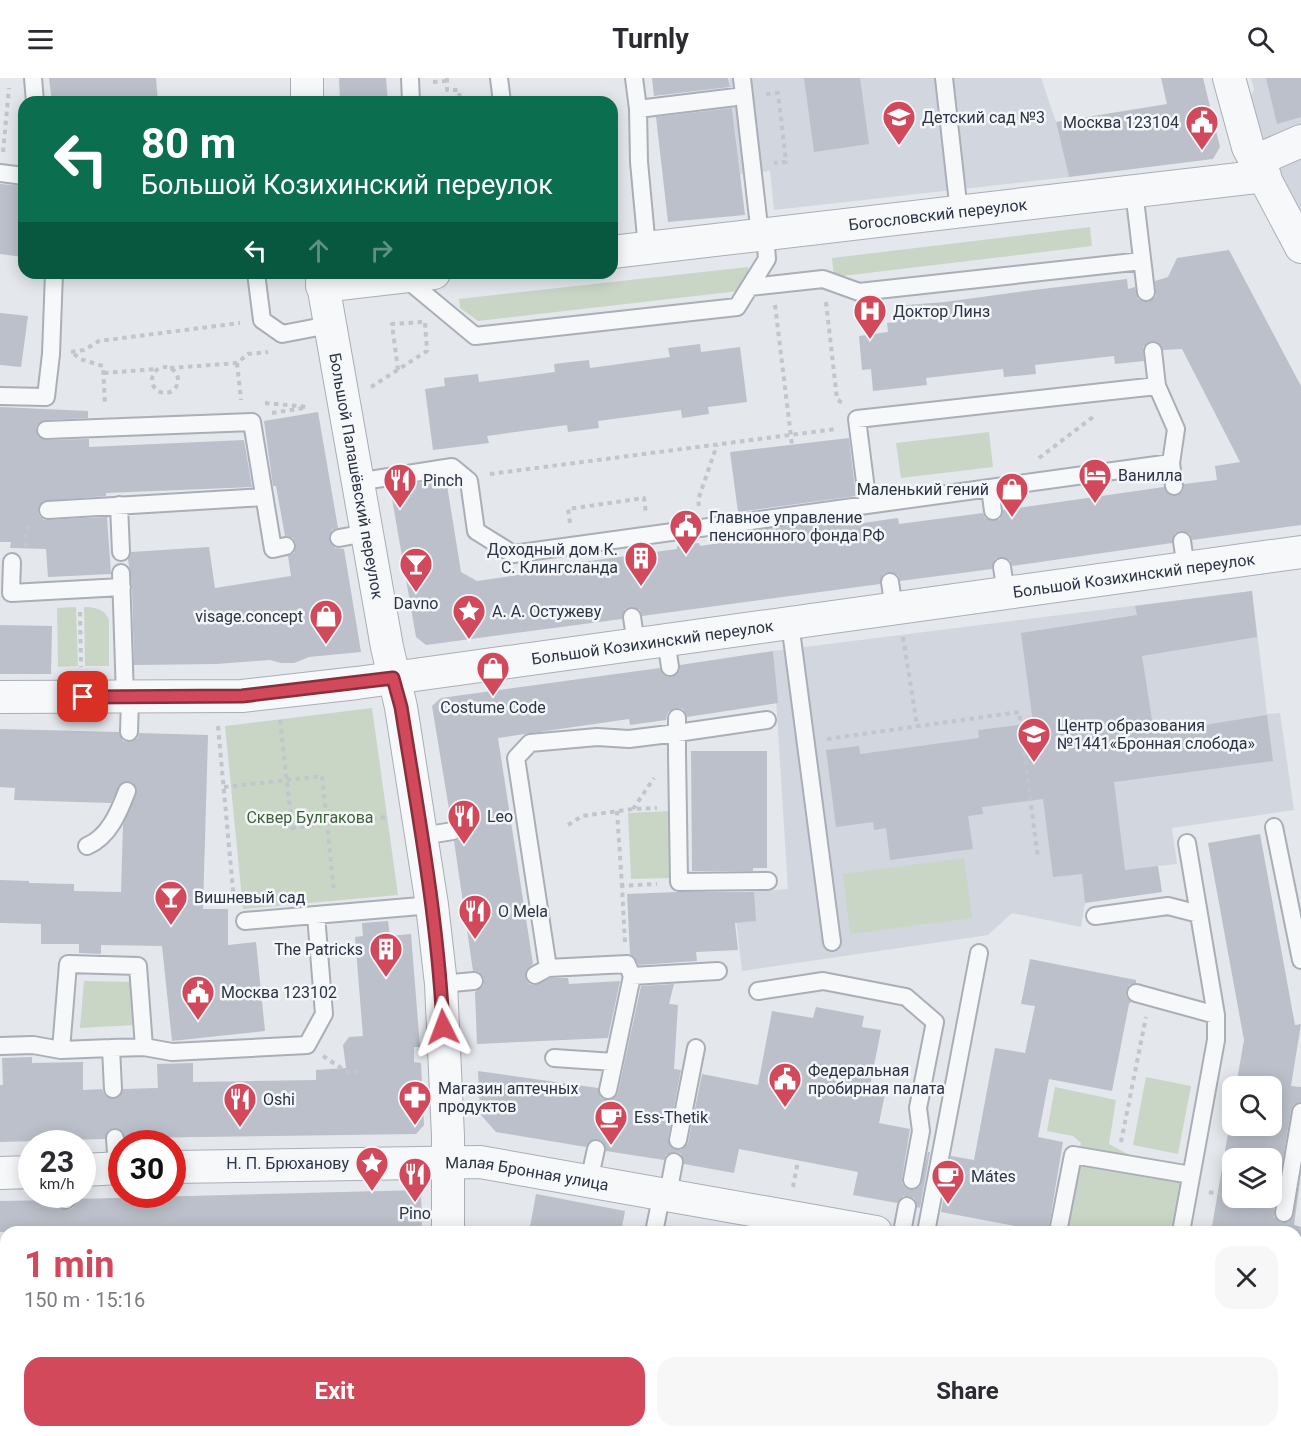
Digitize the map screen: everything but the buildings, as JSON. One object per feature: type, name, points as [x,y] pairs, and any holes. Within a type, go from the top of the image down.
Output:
[{"type":"street","points":[[307,78],[307,96]]},
{"type":"street","points":[[1229,78],[1242,130],[1260,169],[1294,214],[1301,247]]},
{"type":"street","name":"Богословский переулок","points":[[618,251],[1134,191],[1260,169],[1301,141]]},
{"type":"street","name":"Большой Палашёвский переулок","points":[[321,279],[357,482],[353,536],[401,707],[432,905],[441,984],[448,1162],[448,1226]]},
{"type":"street","name":"Большой Козихинский переулок","points":[[0,697],[242,696],[393,678],[634,631],[668,653],[790,623],[895,607],[1004,580],[1184,555],[1301,552]]},
{"type":"street","name":"Малая Бронная улица","points":[[186,1167],[480,1162],[843,1226]]},
{"type":"street","points":[[0,1173],[18,1172]]},
{"type":"lane","points":[[33,78],[34,96]]},
{"type":"lane","points":[[410,78],[411,96]]},
{"type":"lane","points":[[500,78],[502,96]]},
{"type":"lane","points":[[634,78],[647,248]]},
{"type":"lane","points":[[422,279],[453,319],[475,336],[738,307],[767,259],[742,78]]},
{"type":"lane","points":[[944,78],[959,212]]},
{"type":"lane","points":[[638,109],[744,96]]},
{"type":"lane","points":[[1,174],[18,175]]},
{"type":"lane","points":[[1134,191],[1146,292]]},
{"type":"lane","points":[[750,287],[823,279],[859,292],[1142,261]]},
{"type":"lane","points":[[0,396],[46,397],[51,354],[54,279]]},
{"type":"lane","points":[[257,279],[262,320],[282,334],[329,325]]},
{"type":"lane","points":[[1153,351],[1157,386],[1176,429],[1171,463],[1174,486]]},
{"type":"lane","points":[[876,510],[858,423],[1157,386]]},
{"type":"lane","points":[[46,430],[252,423],[273,549],[286,546]]},
{"type":"lane","points":[[357,482],[452,467],[470,482],[476,531],[513,554],[702,528],[876,510],[990,488],[1171,463]]},
{"type":"lane","points":[[990,488],[993,511]]},
{"type":"lane","points":[[48,510],[264,496]]},
{"type":"lane","points":[[119,506],[121,552]]},
{"type":"lane","points":[[621,539],[624,556]]},
{"type":"lane","points":[[12,562],[11,593],[80,589],[122,580],[129,732]]},
{"type":"lane","points":[[790,623],[832,942]]},
{"type":"lane","points":[[718,971],[542,972],[518,821],[516,758],[530,743],[597,736],[629,739],[677,726],[766,720]]},
{"type":"lane","points":[[677,726],[679,882],[768,881]]},
{"type":"lane","points":[[87,846],[105,833],[116,817],[127,791]]},
{"type":"lane","points":[[1274,826],[1298,929],[1301,960]]},
{"type":"lane","points":[[422,836],[453,831]]},
{"type":"lane","points":[[1182,1226],[1216,1040],[1216,1015],[1187,843]]},
{"type":"lane","points":[[245,921],[432,905]]},
{"type":"lane","points":[[1095,916],[1168,906],[1199,914]]},
{"type":"lane","points":[[0,1046],[33,1045],[61,1050],[144,1047],[172,1052],[307,1046],[324,1014],[316,915]]},
{"type":"lane","points":[[927,1226],[979,953]]},
{"type":"lane","points":[[61,1050],[68,964],[138,966],[144,1047]]},
{"type":"lane","points":[[608,1090],[629,970]]},
{"type":"lane","points":[[441,984],[474,981]]},
{"type":"lane","points":[[758,991],[823,981],[906,997],[935,1022],[918,1108],[921,1131],[912,1180]]},
{"type":"lane","points":[[1143,994],[1216,1015]]},
{"type":"lane","points":[[111,1048],[113,1089]]},
{"type":"lane","points":[[678,1140],[696,1048]]},
{"type":"lane","points":[[554,1058],[614,1062]]},
{"type":"lane","points":[[1284,1213],[1301,1112]]},
{"type":"lane","points":[[590,1181],[596,1149]]},
{"type":"lane","points":[[1059,1226],[1073,1155],[1191,1175]]},
{"type":"lane","points":[[656,1226],[674,1162]]},
{"type":"lane","points":[[903,1226],[907,1206]]},
{"type":"path","points":[[1,174],[10,78]]},
{"type":"path","points":[[447,78],[447,90],[459,90],[460,96]]},
{"type":"path","points":[[744,96],[778,93],[786,162],[767,164]]},
{"type":"path","points":[[823,279],[837,399],[858,423]]},
{"type":"path","points":[[773,285],[792,445]]},
{"type":"path","points":[[398,370],[392,324],[453,319]]},
{"type":"path","points":[[51,354],[84,350],[99,341],[262,320]]},
{"type":"path","points":[[365,391],[427,351],[425,321]]},
{"type":"path","points":[[71,352],[80,359],[103,366]]},
{"type":"path","points":[[104,374],[164,367],[237,363],[248,354],[270,352]]},
{"type":"path","points":[[237,363],[241,400]]},
{"type":"path","points":[[158,369],[153,374],[154,387],[166,393],[172,391],[178,379],[170,368]]},
{"type":"path","points":[[166,393],[167,403]]},
{"type":"path","points":[[252,423],[263,415],[317,406]]},
{"type":"path","points":[[1011,485],[1021,471],[1094,416]]},
{"type":"path","points":[[470,482],[487,474],[791,435],[858,423]]},
{"type":"path","points":[[702,528],[698,500],[717,445]]},
{"type":"path","points":[[573,546],[568,509],[644,498],[649,536]]},
{"type":"path","points":[[12,562],[26,549],[26,530],[48,510]]},
{"type":"path","points":[[80,589],[82,678]]},
{"type":"path","points":[[895,607],[917,725]]},
{"type":"path","points":[[805,743],[1019,712],[1038,858]]},
{"type":"path","points":[[279,715],[292,828],[395,817]]},
{"type":"path","points":[[217,722],[235,909],[245,921]]},
{"type":"path","points":[[224,787],[322,776],[337,913]]},
{"type":"path","points":[[568,825],[582,816],[678,807]]},
{"type":"path","points":[[617,811],[629,970]]},
{"type":"path","points":[[622,886],[679,882]]},
{"type":"path","points":[[1117,1163],[1143,994]]},
{"type":"path","points":[[307,1046],[347,1072],[363,1071]]},
{"type":"path","points":[[792,1191],[798,1161]]},
{"type":"shaded area","name":"Детский сад №3","points":[[729,78],[1041,78],[1056,122],[1069,177],[774,210],[770,171],[740,174]]},
{"type":"shaded area","points":[[1251,78],[1301,78],[1301,129],[1262,145],[1248,104],[1254,89]]},
{"type":"shaded area","points":[[1301,153],[1301,224],[1276,175],[1277,166]]},
{"type":"shaded area","name":"Центр образования №1441«Бронная слобода»","points":[[1252,591],[1267,714],[1280,713],[1294,810],[1172,828],[1177,864],[1158,866],[1085,903],[1081,927],[1012,913],[988,935],[742,971],[733,893],[788,889],[773,651]]},
{"type":"green space","points":[[1090,227],[1092,246],[834,277],[832,258]]},
{"type":"green space","points":[[748,267],[749,275],[739,291],[478,321],[460,308],[459,299]]},
{"type":"green space","points":[[989,432],[993,467],[901,478],[896,443]]},
{"type":"green space","points":[[76,607],[78,666],[58,667],[57,608]]},
{"type":"green space","points":[[84,607],[99,609],[109,620],[109,666],[85,666]]},
{"type":"green space","name":"Сквер Булгакова","points":[[372,708],[398,895],[243,909],[225,726]]},
{"type":"green space","points":[[670,811],[672,878],[631,879],[628,813]]},
{"type":"green space","points":[[964,858],[972,918],[850,934],[843,874]]},
{"type":"green space","points":[[84,981],[136,982],[137,1025],[80,1028]]},
{"type":"green space","points":[[1146,1077],[1191,1086],[1178,1154],[1133,1145]]},
{"type":"green space","points":[[1055,1087],[1116,1100],[1109,1144],[1131,1156],[1184,1166],[1173,1226],[1067,1226],[1081,1143],[1073,1136],[1047,1131]]},
{"type":"place","name":"Детский сад №3","points":[[899,146]]},
{"type":"place","name":"Москва 123104","points":[[1202,151]]},
{"type":"place","name":"Доктор Линз","points":[[870,340]]},
{"type":"place","name":"Ванилла","points":[[1095,504]]},
{"type":"place","name":"Pinch","points":[[400,509]]},
{"type":"place","name":"Маленький гений","points":[[1012,518]]},
{"type":"place","name":"Главное управление пенсионного фонда РФ","points":[[686,555]]},
{"type":"place","name":"Доходный дом К. С. Клингсланда","points":[[641,587]]},
{"type":"place","name":"Davno","points":[[416,593]]},
{"type":"place","name":"А. А. Остужеву","points":[[469,640]]},
{"type":"place","name":"visage.concept","points":[[326,645]]},
{"type":"place","name":"Costume Code","points":[[493,697]]},
{"type":"place","name":"Центр образования №1441«Бронная слобода»","points":[[1034,763]]},
{"type":"place","name":"Leo","points":[[464,845]]},
{"type":"place","name":"Вишневый сад","points":[[171,926]]},
{"type":"place","name":"O Mela","points":[[475,940]]},
{"type":"place","name":"The Patricks","points":[[386,978]]},
{"type":"place","name":"Москва 123102","points":[[198,1021]]},
{"type":"place","name":"Федеральная пробирная палата","points":[[785,1108]]},
{"type":"place","name":"Магазин аптечных продуктов","points":[[415,1126]]},
{"type":"place","name":"Oshi","points":[[240,1128]]},
{"type":"place","name":"Ess-Thetik","points":[[611,1146]]},
{"type":"place","name":"Н. П. Брюханову","points":[[372,1192]]},
{"type":"place","name":"Pino","points":[[415,1203]]},
{"type":"place","name":"Mátes","points":[[948,1205]]},
{"type":"route","points":[[83,697],[242,696],[393,678],[401,707],[432,905],[441,984],[443,1027]]}]
